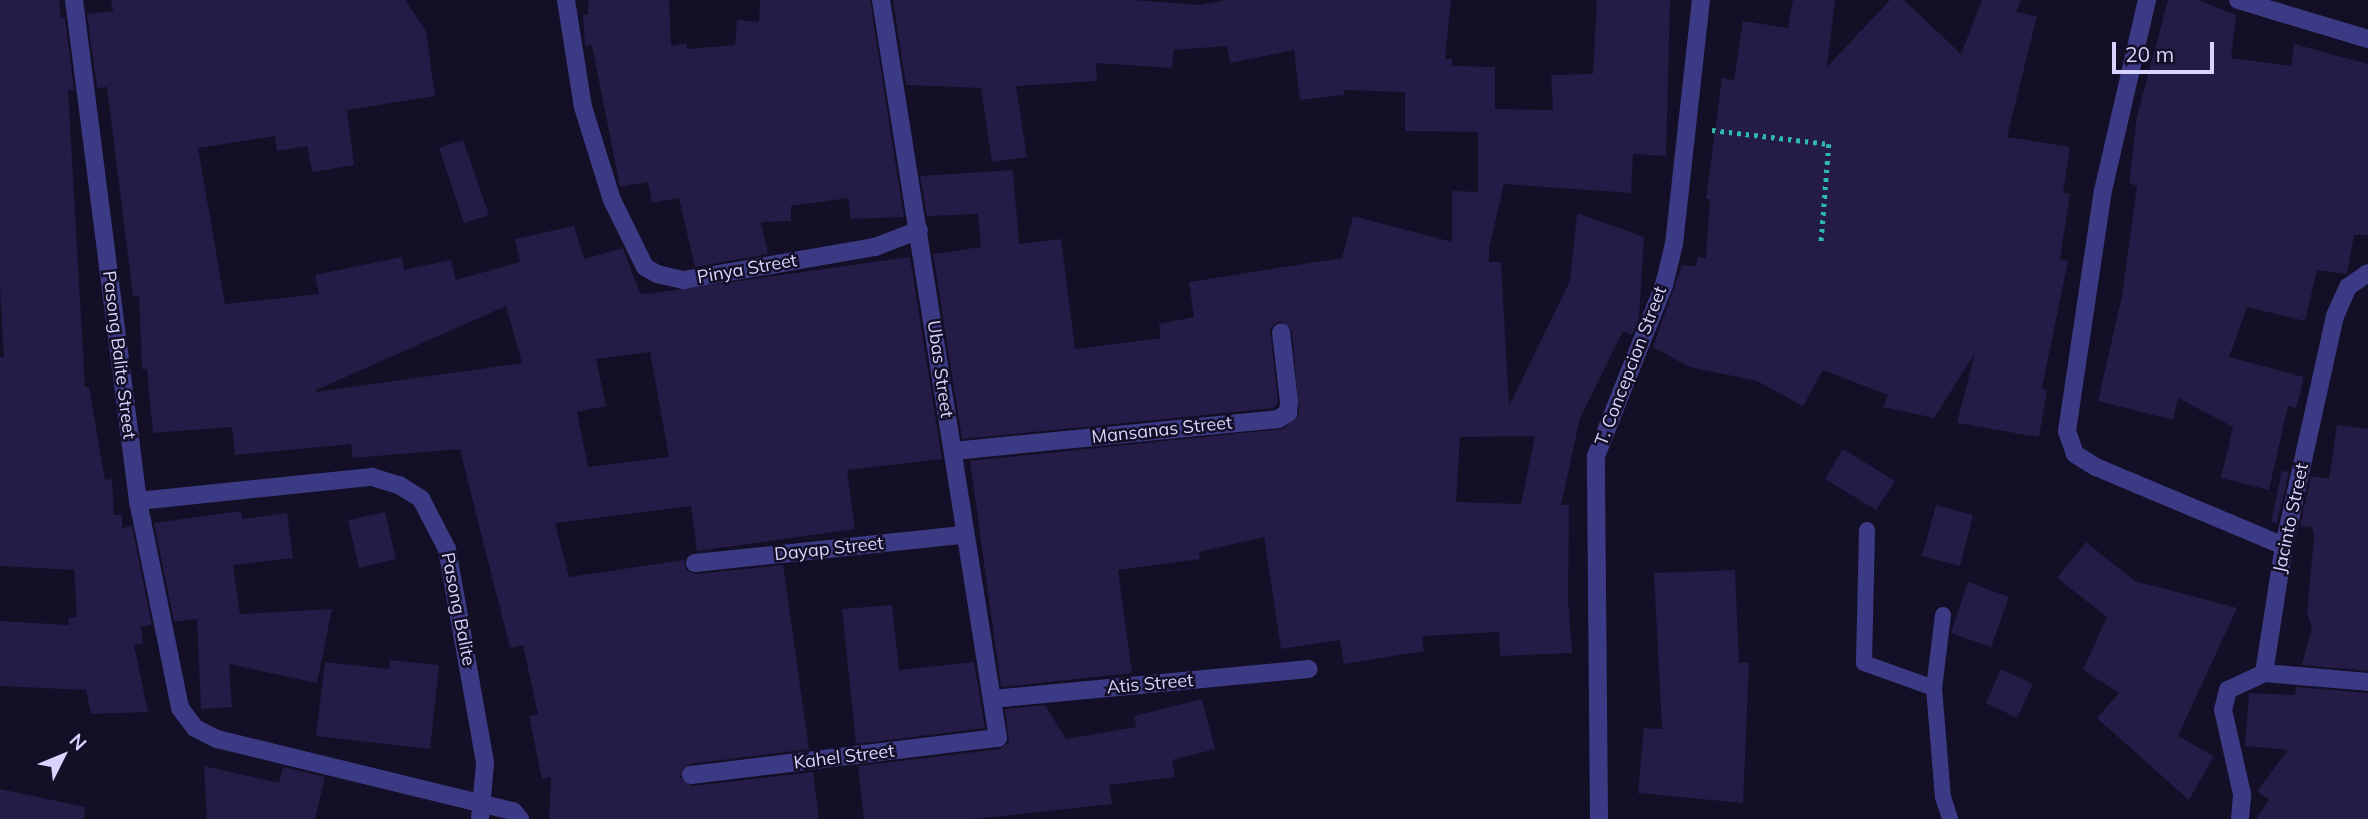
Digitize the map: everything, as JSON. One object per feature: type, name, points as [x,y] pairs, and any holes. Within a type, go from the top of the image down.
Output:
[{"type":"street","name":"Pasong Balite Street","points":[[74,0],[138,501],[180,708],[195,728],[217,739],[481,811]]},
{"type":"street","name":"Pinya Street","points":[[566,0],[583,107],[612,201],[645,267],[684,280],[875,247],[919,230]]},
{"type":"street","name":"Ubas Street","points":[[881,0],[953,451],[963,535],[998,738]]},
{"type":"street","name":"T. Concepcion Street","points":[[1605,818],[1596,456],[1664,285],[1674,244],[1701,0]]},
{"type":"street","points":[[2147,0],[2103,190],[2067,431],[2075,454],[2095,467],[2284,546]]},
{"type":"street","points":[[2238,0],[2368,39]]},
{"type":"street","name":"Jacinto Street","points":[[2264,673],[2284,546],[2335,316],[2348,288],[2368,273]]},
{"type":"street","name":"Mansanas Street","points":[[953,451],[1278,419],[1288,413],[1289,402],[1281,332]]},
{"type":"street","name":"Pasong Balite","points":[[138,501],[372,477],[399,485],[421,499],[447,549],[485,763],[481,811]]},
{"type":"street","name":"Dayap Street","points":[[695,563],[963,535]]},
{"type":"street","name":"Atis Street","points":[[992,699],[1309,669]]},
{"type":"street","points":[[2241,819],[2242,794],[2232,764],[2223,702],[2228,690],[2264,673],[2368,682]]},
{"type":"street","name":"Kahel Street","points":[[691,775],[998,738]]},
{"type":"street","points":[[481,811],[513,811],[520,819]]},
{"type":"lane","points":[[1867,530],[1864,663],[1934,688]]},
{"type":"lane","points":[[1943,615],[1934,688],[1943,797],[1950,819]]},
{"type":"path","points":[[1686,127],[1829,144],[1821,245]]},
{"type":"building","points":[[0,0],[59,0],[61,18],[65,17],[74,90],[68,90],[85,387],[89,387],[105,480],[112,479],[114,515],[122,515],[122,528],[132,526],[152,625],[141,627],[143,644],[134,645],[148,712],[91,714],[86,690],[0,686],[0,621],[69,625],[68,618],[77,617],[74,570],[0,566],[0,357],[4,357],[0,287]]},
{"type":"building","points":[[111,0],[405,0],[426,31],[435,96],[347,110],[354,165],[312,172],[307,146],[277,151],[275,136],[198,148],[225,304],[319,294],[315,275],[402,257],[404,270],[451,260],[456,280],[520,262],[515,239],[574,226],[584,259],[623,248],[640,293],[647,294],[910,257],[942,459],[847,470],[855,529],[697,551],[691,506],[555,523],[569,577],[684,560],[686,570],[696,574],[783,565],[809,749],[690,764],[680,777],[692,786],[813,772],[819,819],[549,819],[551,777],[542,779],[529,716],[538,714],[523,645],[510,648],[460,449],[353,458],[351,444],[235,455],[232,427],[153,433],[147,369],[142,369],[139,296],[133,296],[107,87],[97,88],[87,14],[113,11]],"holes":[[[506,306],[522,363],[316,392],[316,390]],[[650,352],[669,457],[588,467],[577,412],[606,406],[596,359]]]},
{"type":"building","points":[[589,0],[669,0],[671,46],[686,43],[687,49],[735,45],[737,20],[759,22],[760,0],[870,0],[904,217],[851,219],[848,198],[791,206],[791,221],[761,222],[768,254],[695,267],[679,198],[652,203],[648,182],[620,187],[592,45],[585,46],[583,15],[588,15]]},
{"type":"building","points":[[893,0],[1133,0],[1200,5],[1226,0],[1451,0],[1445,59],[1452,59],[1452,66],[1495,67],[1495,109],[1553,110],[1551,75],[1593,74],[1597,0],[1670,0],[1666,156],[1633,154],[1631,193],[1504,184],[1489,248],[1489,262],[1501,262],[1509,406],[1570,281],[1577,213],[1644,237],[1639,318],[1632,335],[1623,331],[1580,418],[1561,505],[1569,505],[1568,599],[1572,653],[1500,656],[1499,632],[1422,636],[1424,651],[1344,664],[1340,640],[1281,649],[1264,537],[1199,552],[1200,559],[1118,570],[1132,673],[1001,687],[970,461],[1283,429],[1299,414],[1292,331],[1280,321],[1270,328],[1278,402],[1274,408],[962,439],[933,254],[981,247],[978,214],[927,216],[920,176],[1013,170],[1019,244],[1061,239],[1075,349],[1161,338],[1159,324],[1194,317],[1189,282],[1342,258],[1353,216],[1452,242],[1452,191],[1478,192],[1478,132],[1405,131],[1405,92],[1344,90],[1344,95],[1300,100],[1294,50],[1230,63],[1227,46],[1174,50],[1172,68],[1096,63],[1097,81],[1016,86],[1027,157],[992,162],[981,88],[906,85]],"holes":[[[1535,436],[1521,504],[1456,502],[1460,437]]]},
{"type":"building","points":[[1793,0],[1835,0],[1827,67],[1890,0],[1904,0],[1961,54],[1982,0],[2021,0],[2016,12],[2037,16],[2007,137],[2070,147],[2063,193],[2070,194],[2060,259],[2068,261],[2042,388],[2047,390],[2039,437],[1957,423],[1975,353],[1934,418],[1883,407],[1888,395],[1823,370],[1803,406],[1757,381],[1689,367],[1653,347],[1682,265],[1696,266],[1698,256],[1706,259],[1710,199],[1706,199],[1722,78],[1734,80],[1743,21],[1788,28]]},
{"type":"building","points":[[2168,0],[2198,0],[2236,15],[2231,58],[2291,66],[2294,44],[2368,64],[2368,235],[2354,235],[2347,274],[2317,270],[2305,321],[2247,307],[2229,357],[2304,377],[2296,408],[2288,406],[2269,490],[2221,478],[2233,427],[2178,398],[2173,420],[2098,401],[2122,296],[2137,186],[2129,183],[2137,116]]},
{"type":"building","points":[[463,140],[489,215],[464,223],[439,148]]},
{"type":"building","points":[[2337,425],[2368,429],[2368,671],[2302,665],[2312,627],[2307,614],[2314,536],[2312,527],[2300,526],[2311,476],[2329,479]]},
{"type":"building","points":[[1843,449],[1895,481],[1876,510],[1825,479]]},
{"type":"building","points":[[2282,471],[2289,472],[2277,523],[2271,522]]},
{"type":"building","points":[[1936,505],[1973,515],[1960,566],[1922,556]]},
{"type":"building","points":[[241,511],[242,519],[287,513],[293,558],[233,565],[240,614],[332,609],[317,683],[229,664],[232,707],[201,709],[197,619],[174,622],[154,523]]},
{"type":"building","points":[[385,512],[396,559],[359,568],[348,520]]},
{"type":"building","points":[[2086,542],[2135,581],[2237,608],[2178,736],[2214,756],[2189,800],[2097,718],[2119,693],[2083,670],[2107,617],[2057,578]]},
{"type":"building","points":[[1735,570],[1739,663],[1749,663],[1743,803],[1638,793],[1644,728],[1662,729],[1654,573]]},
{"type":"building","points":[[1968,582],[2009,597],[1991,647],[1951,633]]},
{"type":"building","points":[[892,605],[899,670],[974,662],[985,728],[856,744],[842,609]]},
{"type":"building","points":[[390,660],[439,665],[430,749],[316,736],[325,662],[389,669]]},
{"type":"building","points":[[2001,669],[2033,684],[2017,718],[1986,703]]},
{"type":"building","points":[[2296,687],[2368,693],[2368,819],[2256,819],[2269,800],[2257,791],[2288,750],[2245,746],[2249,693],[2295,695]]},
{"type":"building","points":[[1202,699],[1215,749],[1172,760],[1175,777],[1109,785],[1112,804],[974,819],[864,819],[858,766],[1000,749],[1009,742],[1005,709],[1045,705],[1066,739],[1136,727],[1134,716]]},
{"type":"building","points":[[204,766],[279,783],[283,767],[325,777],[315,819],[207,819]]},
{"type":"building","points":[[0,789],[85,807],[84,819],[0,819]]}]
